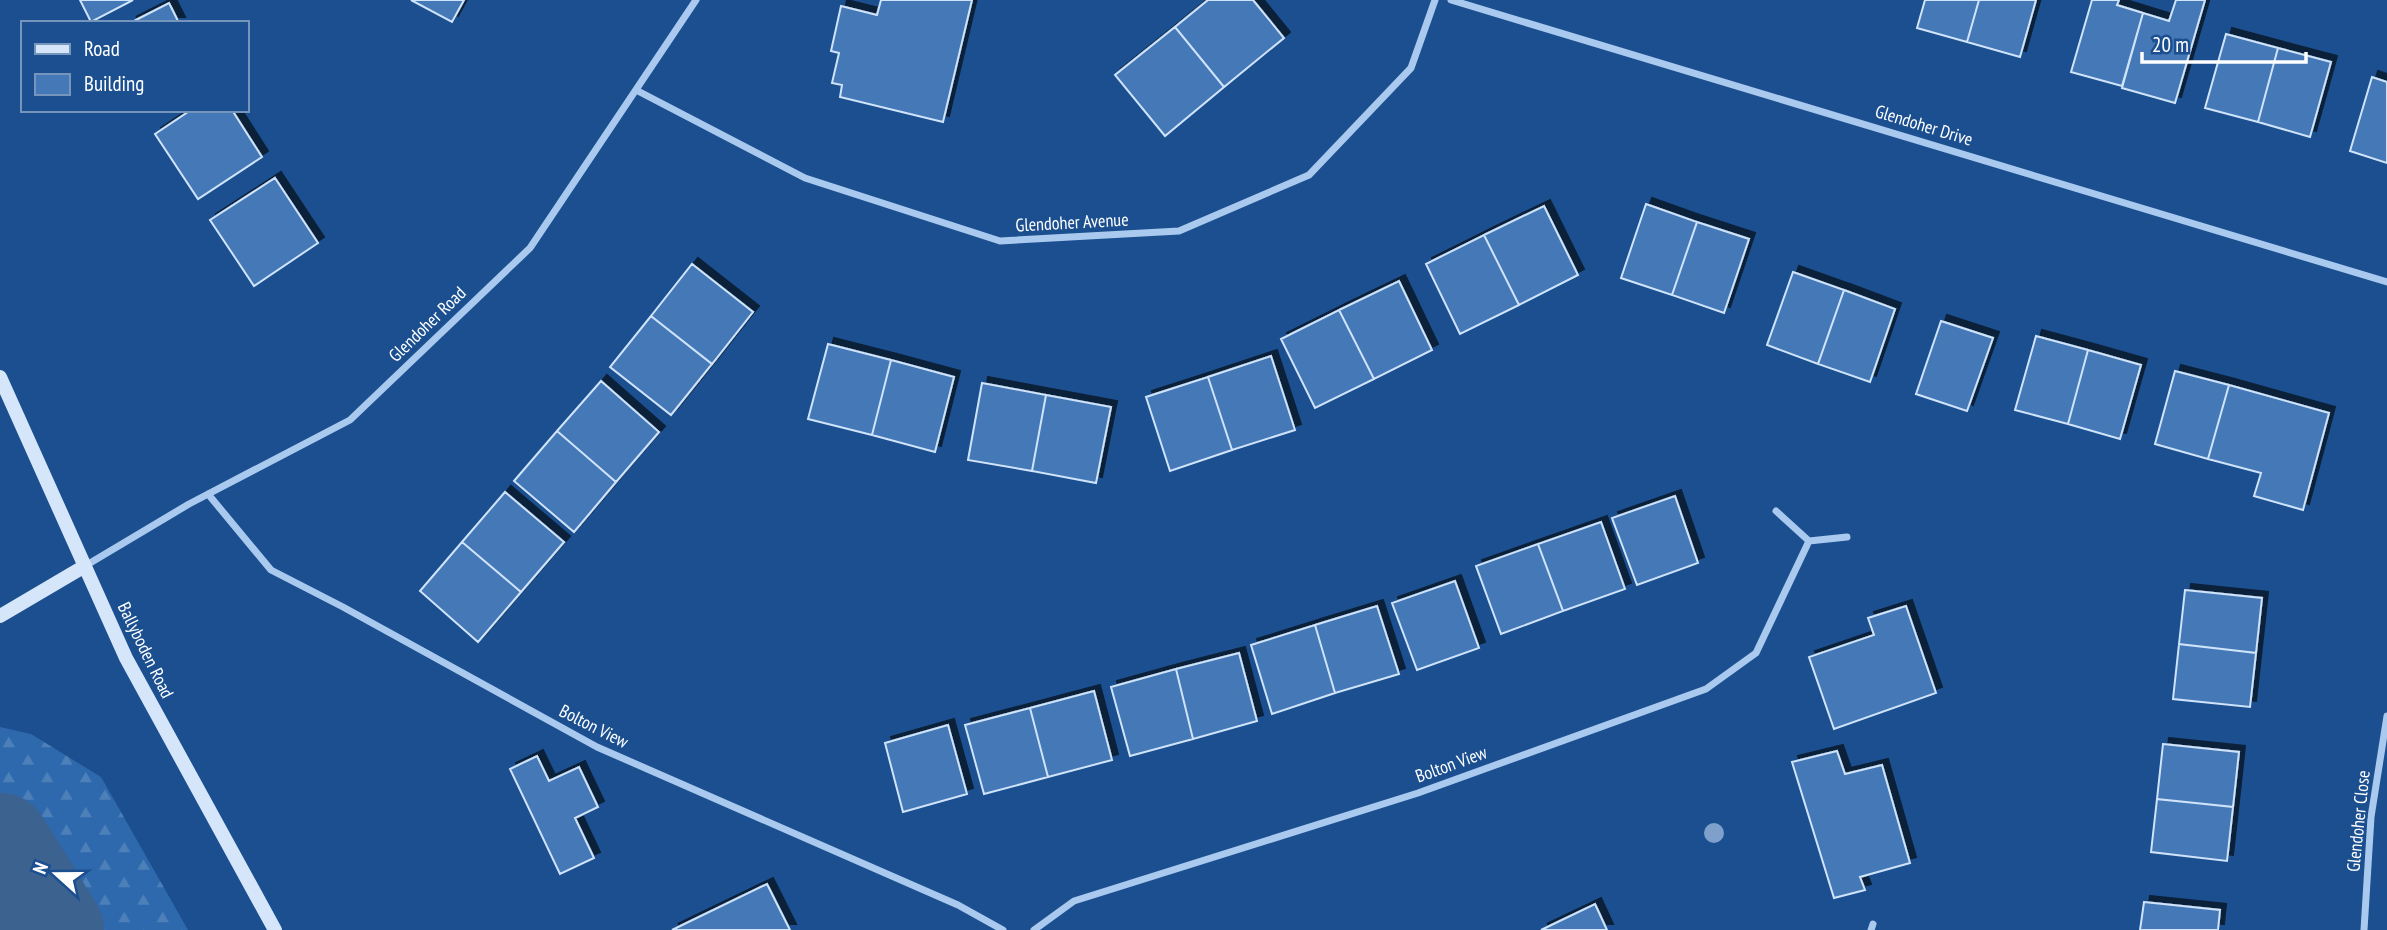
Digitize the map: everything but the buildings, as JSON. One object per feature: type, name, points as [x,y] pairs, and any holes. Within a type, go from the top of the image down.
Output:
[{"type":"main road","name":"Ballyboden Road","points":[[0,377],[126,659],[275,930]]},
{"type":"main road","points":[[0,616],[85,566]]},
{"type":"street","name":"Glendoher Road","points":[[85,566],[208,494],[349,420],[530,248],[696,0]]},
{"type":"street","name":"Glendoher Avenue","points":[[636,90],[805,178],[1000,241],[1180,231],[1309,175],[1412,68],[1435,0]]},
{"type":"street","name":"Glendoher Drive","points":[[1451,0],[2387,282]]},
{"type":"street","name":"Bolton View","points":[[208,494],[271,570],[344,607],[597,747],[958,905],[1003,930]]},
{"type":"street","points":[[1776,511],[1809,541],[1847,537]]},
{"type":"street","name":"Bolton View","points":[[1034,930],[1074,901],[1418,793],[1706,689],[1756,653],[1809,541]]},
{"type":"street","name":"Glendoher Close","points":[[2364,930],[2371,817],[2387,716]]},
{"type":"green space","points":[[0,727],[31,734],[101,777],[188,930],[0,930]]},
{"type":"waterway","points":[[0,843],[54,930]]}]
